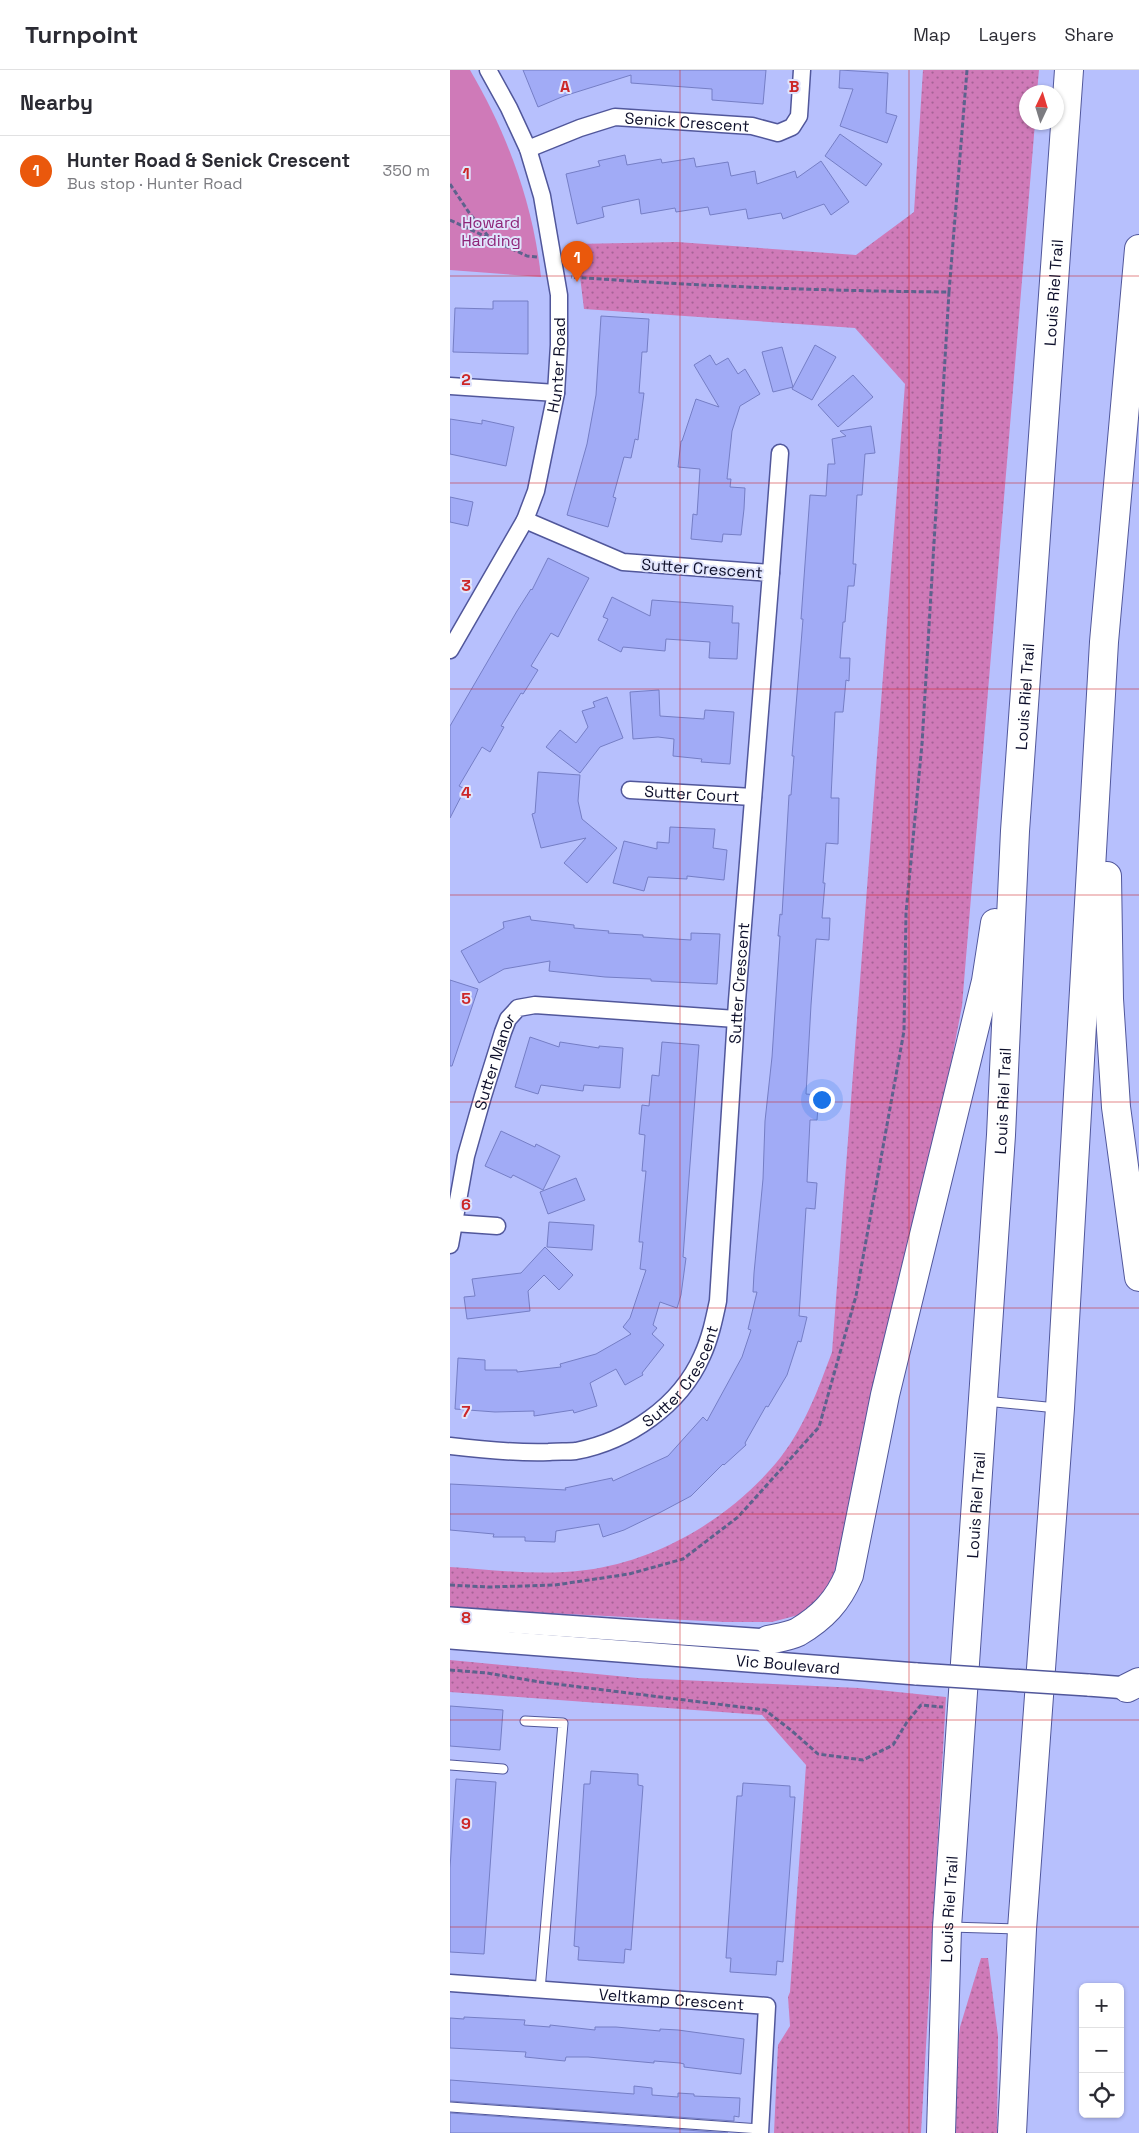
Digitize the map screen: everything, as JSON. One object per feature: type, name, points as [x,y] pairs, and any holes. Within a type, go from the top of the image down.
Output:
[{"type":"highway","name":"Louis Riel Trail","points":[[941,2133],[948,1927],[1001,1135],[1015,831],[1069,70]]},
{"type":"highway","points":[[1012,2133],[1022,1929],[1060,1408],[1104,642],[1139,249]]},
{"type":"highway","points":[[1104,642],[1109,999],[1116,1107],[1139,1277]]},
{"type":"highway","points":[[768,1640],[797,1632],[827,1612],[841,1594],[849,1575],[884,1394],[986,982],[1004,862],[1015,831]]},
{"type":"street","name":"Hunter Road","points":[[450,650],[525,520],[536,491],[556,393],[559,345],[559,295],[542,196],[528,149],[509,108],[488,70]]},
{"type":"street","name":"Senick Crescent","points":[[528,149],[580,128],[615,117],[752,126],[778,132],[792,128],[799,116],[802,70]]},
{"type":"street","points":[[450,386],[556,393]]},
{"type":"street","points":[[771,573],[780,453]]},
{"type":"street","name":"Sutter Crescent","points":[[450,1446],[518,1452],[575,1451],[619,1438],[658,1413],[684,1386],[702,1357],[712,1328],[718,1301],[736,1019],[771,573],[623,562],[525,520]]},
{"type":"street","name":"Sutter Court","points":[[630,790],[753,797]]},
{"type":"street","name":"Sutter Manor","points":[[450,1246],[466,1156],[482,1096],[508,1019],[518,1008],[535,1005],[736,1019]]},
{"type":"street","points":[[454,1223],[496,1226]]},
{"type":"street","name":"Vic Boulevard","points":[[450,1618],[768,1640]]},
{"type":"street","name":"Vic Boulevard","points":[[450,1638],[917,1674],[1088,1685],[1133,1685]]},
{"type":"street","name":"Veltkamp Crescent","points":[[450,1983],[767,2006],[760,2131]]},
{"type":"lane","points":[[984,1401],[1060,1408]]},
{"type":"lane","points":[[524,1721],[563,1723],[540,1990]]},
{"type":"lane","points":[[450,1765],[502,1769]]},
{"type":"lane","points":[[948,1927],[1022,1929]]},
{"type":"lane","points":[[450,2107],[760,2131]]},
{"type":"path","points":[[450,1585],[489,1587],[555,1585],[629,1574],[683,1559],[738,1517],[819,1427],[856,1296],[904,1031],[906,913],[922,744],[949,292],[967,70]]},
{"type":"path","points":[[450,184],[470,214],[490,238]]},
{"type":"path","points":[[450,220],[527,256]]},
{"type":"path","points":[[580,278],[740,287],[949,292]]},
{"type":"path","points":[[450,1670],[487,1673],[540,1682],[765,1710],[792,1730],[818,1754],[863,1760],[894,1745],[907,1722],[921,1705],[963,1708]]},
{"type":"green space","name":"Howard Harding","points":[[450,70],[470,70],[507,144],[532,222],[541,277],[450,270]]},
{"type":"green space","points":[[923,70],[1039,70],[1038,85],[1019,85],[1019,130],[1034,130],[962,1006],[926,1193],[851,1492],[846,1529],[828,1591],[806,1613],[772,1622],[724,1622],[450,1608],[450,1567],[535,1572],[586,1570],[613,1565],[666,1547],[715,1519],[758,1483],[786,1451],[809,1410],[832,1352],[905,384],[855,328],[584,309],[576,244],[677,242],[856,255],[914,212]]},
{"type":"green space","points":[[450,1660],[638,1678],[859,1688],[946,1697],[921,2133],[774,2133],[778,2045],[790,2026],[788,1997],[790,1992],[806,1765],[762,1715],[450,1692]]},
{"type":"green space","points":[[981,1958],[988,1958],[998,2036],[997,2133],[949,2133],[950,2104],[960,2027]]},
{"type":"building","points":[[523,70],[766,70],[763,104],[712,100],[712,89],[631,83],[631,75],[564,96],[538,107]]},
{"type":"building","points":[[840,70],[888,73],[886,113],[897,116],[887,143],[840,126],[853,89],[839,88]]},
{"type":"building","points":[[840,134],[882,164],[866,186],[825,156]]},
{"type":"building","points":[[625,155],[627,165],[661,159],[662,163],[694,158],[696,167],[728,162],[731,176],[755,171],[757,184],[795,171],[797,178],[821,161],[849,202],[831,215],[824,204],[783,219],[781,213],[748,219],[746,209],[710,215],[708,207],[676,212],[675,208],[641,214],[639,199],[602,207],[604,217],[577,224],[566,174],[600,166],[598,161]]},
{"type":"building","points":[[493,301],[528,301],[528,354],[453,352],[455,308],[493,309]]},
{"type":"building","points":[[601,316],[649,319],[647,352],[642,352],[639,393],[644,393],[638,440],[635,439],[631,458],[624,457],[613,497],[616,498],[608,527],[567,515],[587,444],[596,395]]},
{"type":"building","points":[[815,345],[836,357],[812,400],[792,389]]},
{"type":"building","points":[[782,347],[793,387],[773,392],[762,352]]},
{"type":"building","points":[[710,355],[716,365],[728,358],[738,374],[745,369],[760,394],[740,406],[732,431],[727,479],[731,479],[730,487],[745,488],[744,509],[741,535],[723,534],[722,542],[691,539],[693,514],[697,515],[700,469],[678,467],[681,441],[696,399],[719,407],[694,365]]},
{"type":"building","points":[[853,375],[873,397],[838,427],[818,405]]},
{"type":"building","points":[[450,419],[482,424],[482,420],[514,427],[506,466],[450,454]]},
{"type":"building","points":[[871,426],[875,453],[865,454],[862,495],[857,495],[853,564],[856,564],[854,586],[848,586],[845,622],[843,622],[840,658],[850,658],[849,681],[846,680],[843,712],[835,712],[831,798],[839,798],[838,844],[826,843],[822,918],[830,918],[829,940],[816,939],[806,1094],[819,1095],[817,1120],[810,1120],[807,1182],[817,1183],[815,1209],[806,1208],[799,1316],[807,1317],[801,1342],[798,1341],[787,1375],[768,1407],[766,1406],[745,1443],[746,1445],[723,1464],[691,1496],[624,1530],[603,1537],[599,1524],[556,1531],[555,1542],[525,1541],[525,1537],[493,1537],[494,1534],[450,1530],[450,1484],[566,1490],[565,1488],[612,1478],[613,1481],[668,1456],[703,1417],[707,1421],[742,1357],[751,1330],[748,1329],[757,1292],[753,1292],[754,1273],[763,1179],[765,1121],[772,1057],[780,936],[778,936],[780,914],[782,915],[789,795],[791,795],[794,756],[792,756],[803,619],[801,619],[810,495],[826,496],[828,464],[835,464],[832,439],[846,436],[840,431]]},
{"type":"building","points":[[450,497],[473,502],[468,526],[450,522]]},
{"type":"building","points":[[548,558],[589,578],[558,637],[551,633],[531,666],[538,670],[523,694],[521,693],[501,726],[504,727],[490,752],[482,747],[459,786],[465,789],[450,818],[450,726],[517,611],[532,590]]},
{"type":"building","points":[[612,597],[650,616],[652,600],[733,606],[732,623],[739,623],[737,659],[709,658],[710,642],[666,639],[665,651],[623,647],[621,652],[598,640],[608,619],[603,617]]},
{"type":"building","points":[[659,690],[660,716],[704,719],[705,710],[734,712],[730,764],[701,762],[702,759],[673,756],[674,739],[658,737],[633,739],[630,692]]},
{"type":"building","points":[[607,697],[623,738],[600,747],[580,773],[546,747],[560,730],[576,743],[588,727],[582,711],[595,707],[593,702]]},
{"type":"building","points":[[538,772],[580,775],[578,801],[582,819],[617,848],[587,883],[564,863],[586,838],[541,848],[532,814],[535,813]]},
{"type":"building","points":[[670,827],[715,829],[713,848],[727,850],[724,880],[687,876],[687,879],[648,877],[644,891],[613,883],[624,841],[657,849],[657,842],[669,843]]},
{"type":"building","points":[[530,916],[531,920],[574,925],[574,928],[609,931],[608,933],[643,935],[643,937],[691,940],[691,933],[720,934],[717,984],[651,981],[651,979],[605,977],[549,971],[550,961],[504,969],[479,983],[461,951],[504,928],[503,922]]},
{"type":"building","points":[[450,980],[478,989],[452,1066],[450,1066]]},
{"type":"building","points":[[530,1037],[559,1047],[560,1042],[599,1048],[599,1046],[623,1048],[620,1088],[584,1085],[583,1091],[541,1085],[538,1094],[515,1087]]},
{"type":"building","points":[[662,1042],[699,1045],[683,1257],[686,1258],[681,1295],[677,1308],[660,1302],[653,1325],[657,1328],[652,1334],[664,1345],[642,1373],[643,1375],[625,1385],[616,1369],[590,1383],[597,1406],[574,1413],[573,1410],[534,1416],[534,1411],[495,1412],[455,1409],[458,1358],[485,1360],[485,1370],[517,1370],[517,1372],[561,1367],[560,1364],[596,1354],[631,1334],[623,1327],[630,1318],[646,1270],[640,1269],[643,1242],[639,1242],[646,1171],[642,1171],[645,1135],[639,1134],[642,1105],[649,1106],[652,1075],[659,1076]]},
{"type":"building","points":[[501,1131],[535,1147],[536,1144],[560,1156],[543,1190],[513,1175],[511,1178],[485,1166]]},
{"type":"building","points":[[576,1178],[585,1200],[548,1214],[540,1192]]},
{"type":"building","points":[[549,1222],[594,1225],[592,1250],[547,1247]]},
{"type":"building","points":[[545,1247],[573,1275],[559,1290],[544,1275],[528,1291],[530,1311],[467,1319],[464,1297],[475,1296],[472,1279],[521,1273]]},
{"type":"building","points":[[450,1706],[503,1710],[500,1750],[450,1746]]},
{"type":"building","points":[[591,1771],[638,1774],[638,1785],[643,1786],[631,1950],[625,1949],[624,1963],[578,1960],[579,1947],[574,1946],[584,1784],[590,1784]]},
{"type":"building","points":[[456,1779],[496,1782],[484,1954],[450,1952],[450,1868]]},
{"type":"building","points":[[743,1783],[790,1786],[790,1797],[795,1797],[783,1962],[777,1961],[776,1975],[730,1972],[731,1958],[726,1958],[737,1796],[742,1796]]},
{"type":"building","points":[[464,2017],[525,2020],[524,2025],[550,2027],[550,2025],[595,2030],[595,2027],[616,2027],[660,2031],[660,2029],[678,2030],[744,2039],[741,2074],[684,2067],[684,2064],[680,2063],[654,2061],[654,2063],[588,2057],[566,2057],[565,2061],[525,2057],[526,2052],[450,2048],[450,2018],[464,2019]]},
{"type":"building","points":[[450,2080],[634,2094],[634,2086],[652,2088],[652,2095],[678,2097],[678,2093],[694,2094],[694,2096],[740,2098],[739,2117],[734,2116],[734,2121],[450,2101]]},
{"type":"building","points":[[450,2113],[728,2133],[450,2133]]},
{"type":"place","name":"Hunter Road & Senick Crescent","points":[[577,282]]}]
